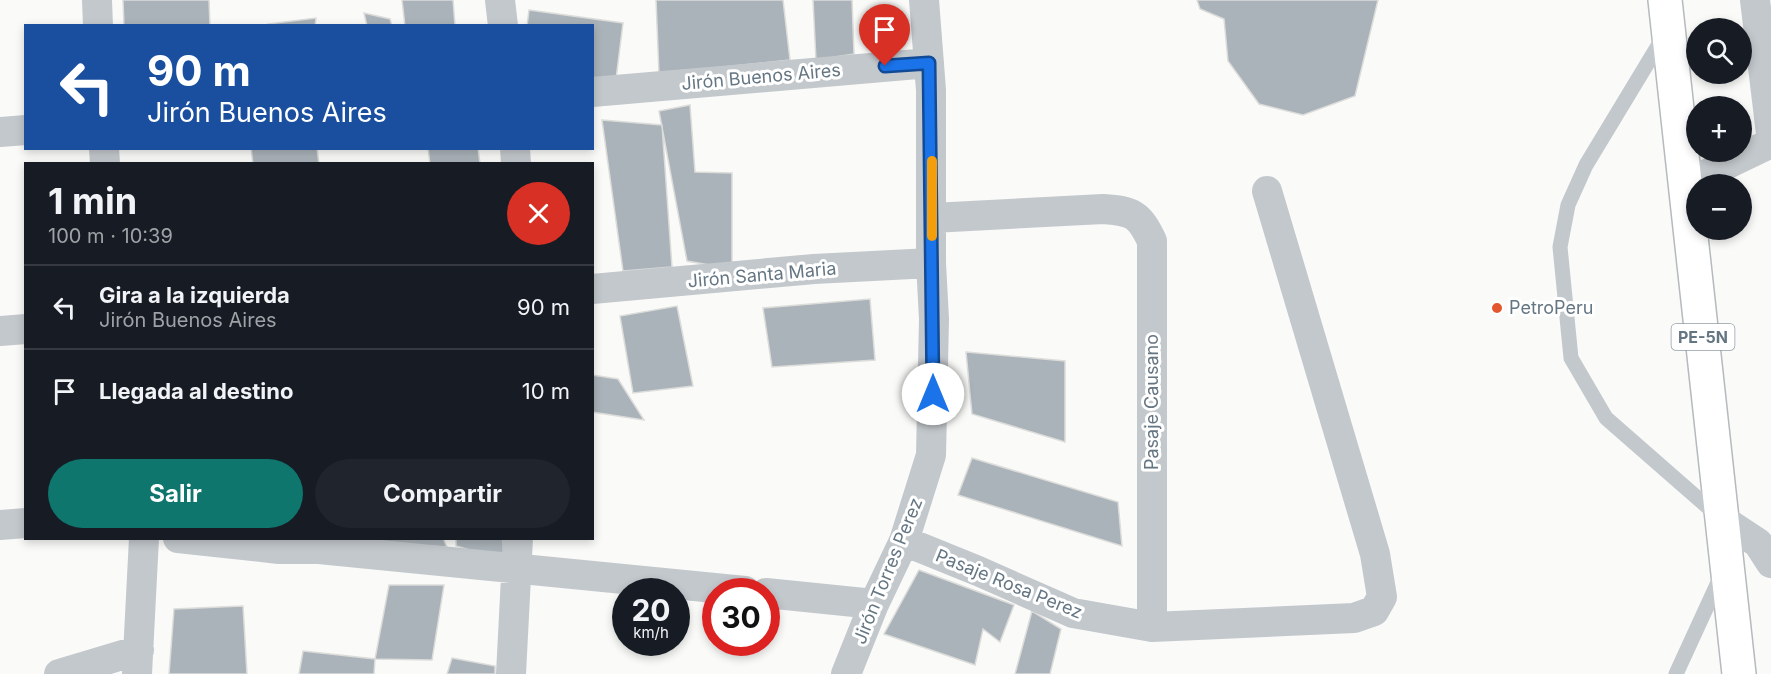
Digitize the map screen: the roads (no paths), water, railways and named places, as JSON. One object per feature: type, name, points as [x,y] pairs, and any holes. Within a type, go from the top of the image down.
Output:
[{"type":"main road","name":"PE-5N","points":[[1666,14],[1686,184]]},
{"type":"main road","name":"PE-5N","points":[[1692,240],[1739,674]]},
{"type":"street","points":[[97,0],[98,24]]},
{"type":"street","points":[[500,0],[503,24]]},
{"type":"street","name":"Jirón Torres Perez","points":[[846,674],[873,604],[904,542],[931,455],[934,319],[931,263],[929,63],[924,0]]},
{"type":"street","points":[[1755,0],[1771,134]]},
{"type":"street","name":"Jirón Buenos Aires","points":[[594,92],[929,63]]},
{"type":"street","points":[[0,132],[24,130]]},
{"type":"street","points":[[1707,174],[1771,143]]},
{"type":"street","name":"Pasaje Rosa Perez","points":[[904,542],[978,571],[1073,613],[1152,627],[1354,618],[1374,611],[1382,597],[1375,554],[1267,191]]},
{"type":"street","name":"Pasaje Causano","points":[[932,218],[1103,209],[1125,210],[1142,221],[1152,241],[1152,627]]},
{"type":"street","name":"Jirón Santa Maria","points":[[594,289],[814,269],[931,263]]},
{"type":"street","points":[[0,331],[24,329]]},
{"type":"street","points":[[1722,520],[1758,543],[1771,563]]},
{"type":"street","points":[[0,525],[24,523]]},
{"type":"street","points":[[59,674],[138,662],[144,540]]},
{"type":"street","points":[[196,540],[279,549],[319,549],[702,587]]},
{"type":"street","points":[[511,674],[518,540]]},
{"type":"street","points":[[780,594],[873,604]]},
{"type":"lane","points":[[1666,14],[1586,165],[1568,205],[1560,247],[1571,358],[1606,418],[1722,520]]},
{"type":"lane","points":[[1676,674],[1727,564]]},
{"type":"place","name":"PetroPeru","points":[[1497,308]]}]
